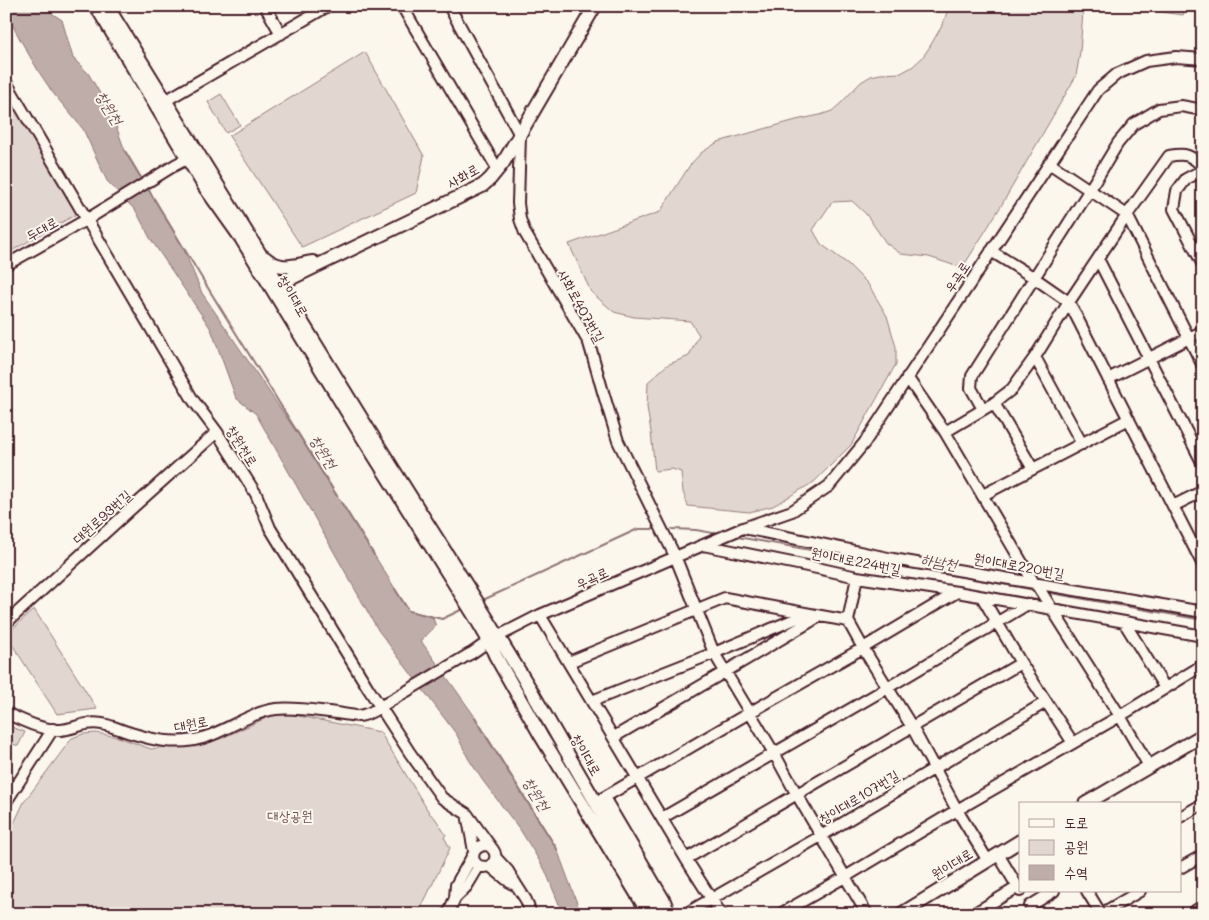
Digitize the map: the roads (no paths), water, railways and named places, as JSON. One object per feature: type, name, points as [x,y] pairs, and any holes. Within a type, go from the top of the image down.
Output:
[{"type":"main road","name":"창이대로","points":[[96,6],[192,156],[260,255],[275,286],[288,299],[376,442],[493,639],[532,692],[660,914]]},
{"type":"main road","name":"사화로","points":[[275,286],[482,186],[498,170],[520,135],[595,6]]},
{"type":"main road","name":"창이대로","points":[[111,10],[165,101],[192,156],[204,186],[275,286],[468,597]]},
{"type":"main road","points":[[260,255],[276,265],[284,267],[328,260]]},
{"type":"main road","points":[[288,299],[293,284],[297,279],[328,260]]},
{"type":"main road","name":"창이대로","points":[[493,639],[495,655],[541,736],[649,914]]},
{"type":"main road","points":[[532,692],[544,705],[603,798],[664,901],[669,914]]},
{"type":"main road","points":[[522,702],[524,722],[568,793],[638,914]]},
{"type":"main road","points":[[1088,802],[1203,735]]},
{"type":"main road","name":"원이대로","points":[[901,914],[1019,842]]},
{"type":"street","points":[[265,6],[280,34]]},
{"type":"street","points":[[165,101],[328,6]]},
{"type":"street","points":[[402,6],[498,170]]},
{"type":"street","points":[[449,6],[520,135]]},
{"type":"street","name":"우곡로","points":[[493,639],[540,615],[675,556],[740,529],[792,511],[829,486],[865,442],[1098,90],[1118,74],[1146,62],[1176,57],[1203,59]]},
{"type":"street","name":"창원천로","points":[[6,82],[89,218],[193,400],[217,432],[256,494],[270,528],[380,707],[442,798],[467,814]]},
{"type":"street","points":[[983,409],[971,388],[972,376],[1118,143],[1134,124],[1159,109],[1181,106],[1203,110]]},
{"type":"street","name":"사화로407번길","points":[[520,135],[518,203],[520,219],[525,233],[589,343],[618,440],[675,556],[714,653],[867,914]]},
{"type":"street","points":[[945,432],[994,403],[1012,389],[1035,357],[1127,215],[1169,156],[1181,154],[1194,158],[1203,168],[1186,179],[1177,191],[1174,209],[1203,265]]},
{"type":"street","name":"두대로","points":[[6,265],[192,156]]},
{"type":"street","points":[[1049,163],[1127,215],[1203,366]]},
{"type":"street","points":[[991,251],[1069,302],[1203,565]]},
{"type":"street","points":[[1098,259],[1148,358],[1200,446],[1203,464]]},
{"type":"street","points":[[1108,379],[1203,330]]},
{"type":"street","points":[[1035,357],[1082,444]]},
{"type":"street","points":[[907,377],[945,432],[1036,585],[1120,716],[1149,766]]},
{"type":"street","points":[[994,403],[1033,469]]},
{"type":"street","points":[[983,495],[1129,419]]},
{"type":"street","name":"대원로93번길","points":[[6,623],[217,432]]},
{"type":"street","points":[[1173,506],[1203,491]]},
{"type":"street","name":"원이대로220번길","points":[[740,529],[1036,585],[1203,612]]},
{"type":"street","name":"원이대로224번길","points":[[705,544],[857,577],[1050,606],[1203,636]]},
{"type":"street","points":[[857,577],[848,621],[912,727],[957,810],[1019,889]]},
{"type":"street","points":[[603,798],[957,592]]},
{"type":"street","points":[[982,596],[1021,663],[1073,744]]},
{"type":"street","points":[[569,662],[725,598],[848,621]]},
{"type":"street","points":[[662,818],[1028,604]]},
{"type":"street","points":[[592,701],[807,614]]},
{"type":"street","points":[[540,615],[720,914]]},
{"type":"street","points":[[614,737],[820,616]]},
{"type":"street","points":[[1124,622],[1165,688]]},
{"type":"street","name":"대원로","points":[[6,714],[34,726],[62,730],[97,723],[161,741],[179,742],[204,738],[266,711],[294,708],[358,716],[380,707],[493,639]]},
{"type":"street","points":[[686,859],[1021,663]]},
{"type":"street","points":[[780,914],[1073,744],[1203,665]]},
{"type":"street","name":"창이대로107번길","points":[[685,914],[821,836],[1046,702]]},
{"type":"street","points":[[6,802],[53,729]]},
{"type":"street","points":[[1182,816],[1203,804]]},
{"type":"street","points":[[455,898],[488,863],[494,850],[467,814]]},
{"type":"street","points":[[467,814],[474,862],[488,863],[517,886],[526,900],[531,914]]},
{"type":"street","points":[[448,914],[455,898],[456,885],[477,848],[484,845],[491,847]]},
{"type":"street","points":[[1182,867],[1203,855]]},
{"type":"street","points":[[972,914],[1019,890]]},
{"type":"street","points":[[1021,892],[1032,910],[1053,892]]},
{"type":"street","points":[[1089,892],[1101,914],[1138,892]]},
{"type":"street","points":[[1190,914],[1203,906]]},
{"type":"water","points":[[6,6],[41,6],[62,20],[73,58],[88,73],[111,112],[125,151],[182,245],[202,293],[312,455],[409,611],[432,616],[436,626],[421,641],[473,714],[557,849],[581,914],[563,914],[545,870],[521,831],[483,781],[468,758],[457,735],[378,630],[256,414],[236,398],[211,329],[150,238],[136,211],[107,181],[83,129],[53,93],[39,72],[6,13]]},
{"type":"waterway","name":"창원천","points":[[125,151],[143,181]]},
{"type":"waterway","name":"창원천","points":[[147,187],[337,496]]},
{"type":"waterway","name":"창원천","points":[[341,502],[374,555]]},
{"type":"waterway","points":[[483,600],[638,529],[657,529]]},
{"type":"waterway","name":"하남천","points":[[672,529],[696,530],[718,534]]},
{"type":"waterway","name":"하남천","points":[[732,536],[1035,590]]},
{"type":"waterway","name":"창원천","points":[[395,589],[407,608]]},
{"type":"waterway","name":"하남천","points":[[1045,592],[1203,620]]},
{"type":"waterway","points":[[409,611],[442,619],[465,608]]},
{"type":"waterway","name":"창원천","points":[[475,717],[484,732]]},
{"type":"waterway","name":"창원천","points":[[486,736],[557,849]]},
{"type":"park label","name":"대상공원","points":[[290,816]]}]
